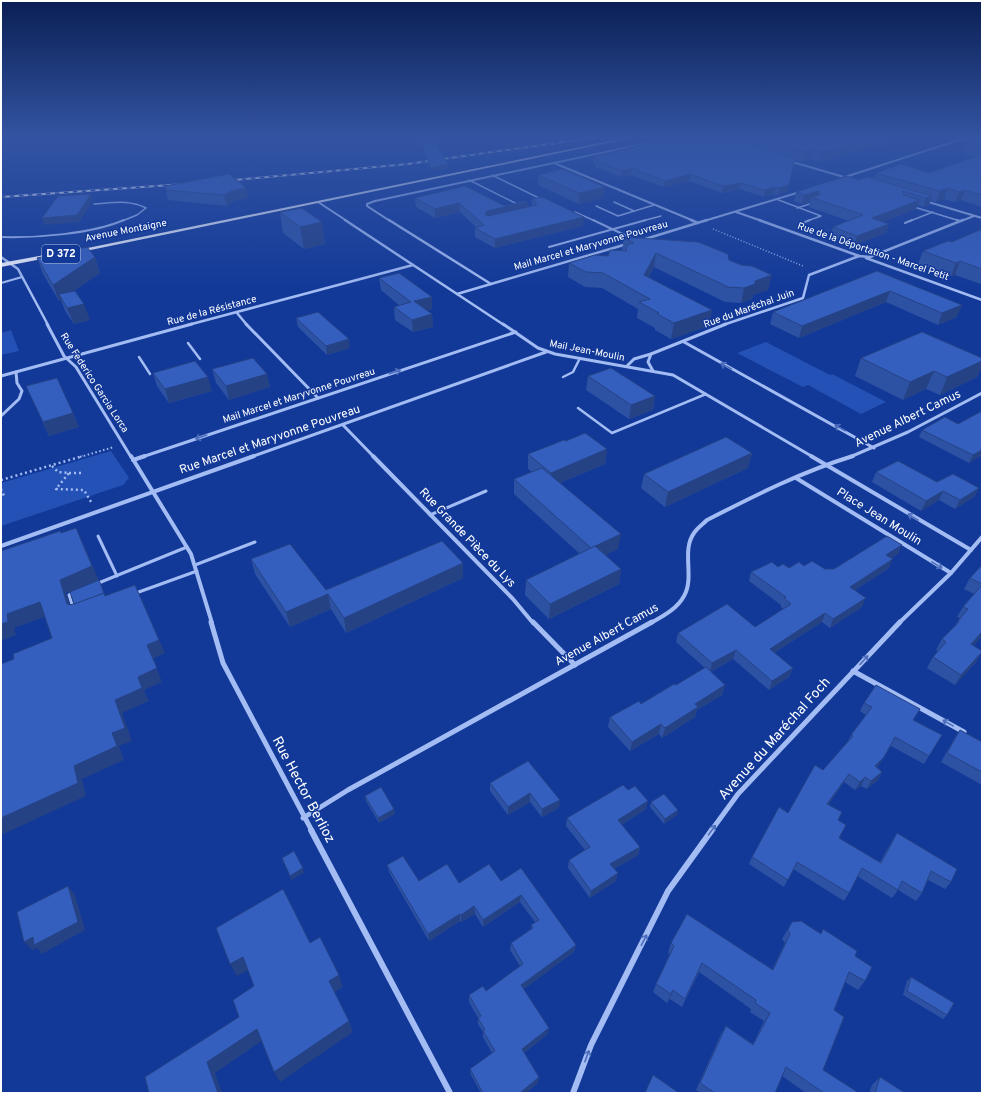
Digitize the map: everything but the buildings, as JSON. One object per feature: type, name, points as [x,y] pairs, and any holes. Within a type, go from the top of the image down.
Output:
[{"type":"main road","name":"Avenue Montaigne","points":[[67,253],[381,189]]},
{"type":"main road","name":"D 372","points":[[1,265],[59,254]]},
{"type":"street","points":[[428,189],[375,201],[367,204],[367,206],[371,210],[491,284]]},
{"type":"street","points":[[616,189],[698,223]]},
{"type":"street","name":"Mail Marcel et Maryvonne Pouvreau","points":[[637,241],[804,191]]},
{"type":"street","points":[[924,200],[982,218]]},
{"type":"street","name":"Mail Jean-Moulin","points":[[318,202],[546,352],[673,375],[824,465]]},
{"type":"street","name":"Rue de la Déportation - Marcel Petit","points":[[736,212],[877,261],[982,300]]},
{"type":"street","points":[[859,256],[870,257],[974,216]]},
{"type":"street","name":"Mail Marcel et Maryvonne Pouvreau","points":[[457,294],[630,243]]},
{"type":"street","name":"Rue du Maréchal Juin","points":[[628,366],[634,359],[684,342],[737,320],[803,298],[809,275],[859,256]]},
{"type":"street","name":"Rue Federico Garcia Lorca","points":[[1,257],[18,269],[62,351],[76,367],[153,492]]},
{"type":"street","name":"Rue de la Résistance","points":[[1,376],[413,265]]},
{"type":"street","points":[[237,313],[241,319],[318,398]]},
{"type":"street","name":"Mail Marcel et Maryvonne Pouvreau","points":[[133,460],[516,332]]},
{"type":"street","points":[[684,342],[874,448]]},
{"type":"street","name":"Rue Marcel et Maryvonne Pouvreau","points":[[1,546],[546,352]]},
{"type":"street","points":[[652,354],[648,362],[652,371]]},
{"type":"street","points":[[1,416],[19,399],[22,391],[17,383],[16,372]]},
{"type":"street","name":"Avenue Albert Camus","points":[[303,818],[348,790],[668,613],[684,597],[688,587],[692,536],[697,528],[714,517],[782,482],[796,478],[824,465],[874,448],[982,393]]},
{"type":"street","name":"Rue Grande Pièce du Lys","points":[[343,425],[429,515],[513,599],[546,636],[575,665]]},
{"type":"street","name":"Place Jean Moulin","points":[[824,465],[971,550]]},
{"type":"street","name":"Place Jean Moulin","points":[[796,478],[951,574]]},
{"type":"street","name":"Rue Hector Berlioz","points":[[153,492],[187,547],[196,571],[222,663],[450,1093]]},
{"type":"street","name":"Avenue du Maréchal Foch","points":[[573,1093],[591,1045],[668,891],[738,794],[891,630],[951,574],[982,537]]},
{"type":"street","points":[[853,671],[968,735]]},
{"type":"lane","points":[[487,189],[520,205]]},
{"type":"lane","points":[[520,189],[544,201]]},
{"type":"lane","points":[[776,200],[821,216],[805,222]]},
{"type":"lane","points":[[1,237],[31,238],[107,225],[133,218],[143,212],[146,208],[131,202],[94,204]]},
{"type":"lane","points":[[614,202],[635,211]]},
{"type":"lane","points":[[797,208],[816,202]]},
{"type":"lane","points":[[596,206],[618,216],[654,205]]},
{"type":"lane","points":[[913,206],[960,221]]},
{"type":"lane","points":[[575,212],[637,241]]},
{"type":"lane","points":[[905,223],[932,212]]},
{"type":"lane","points":[[549,247],[660,216]]},
{"type":"lane","points":[[1,283],[22,277]]},
{"type":"lane","points":[[188,343],[200,359]]},
{"type":"lane","points":[[139,357],[150,374]]},
{"type":"lane","points":[[562,377],[573,372],[580,358]]},
{"type":"lane","points":[[578,408],[612,433],[706,394]]},
{"type":"lane","points":[[429,515],[486,491]]},
{"type":"lane","points":[[98,536],[117,576]]},
{"type":"lane","points":[[194,565],[255,542]]},
{"type":"lane","points":[[90,587],[187,547]]},
{"type":"lane","points":[[134,594],[196,571]]},
{"type":"lane","points":[[74,609],[69,595],[76,592]]},
{"type":"path","points":[[698,223],[819,272]]},
{"type":"path","points":[[1,480],[124,444]]},
{"type":"path","points":[[52,466],[58,472],[84,473]]},
{"type":"path","points":[[69,473],[56,489],[84,490],[96,512]]},
{"type":"path","points":[[1,489],[4,496]]},
{"type":"shaded area","points":[[11,330],[19,351],[1,355],[1,333]]},
{"type":"shaded area","points":[[766,342],[886,402],[861,414],[808,385],[803,387],[737,353]]},
{"type":"shaded area","points":[[111,451],[129,478],[123,485],[1,526],[1,483]]},
{"type":"railway","points":[[1,197],[113,189]]}]
